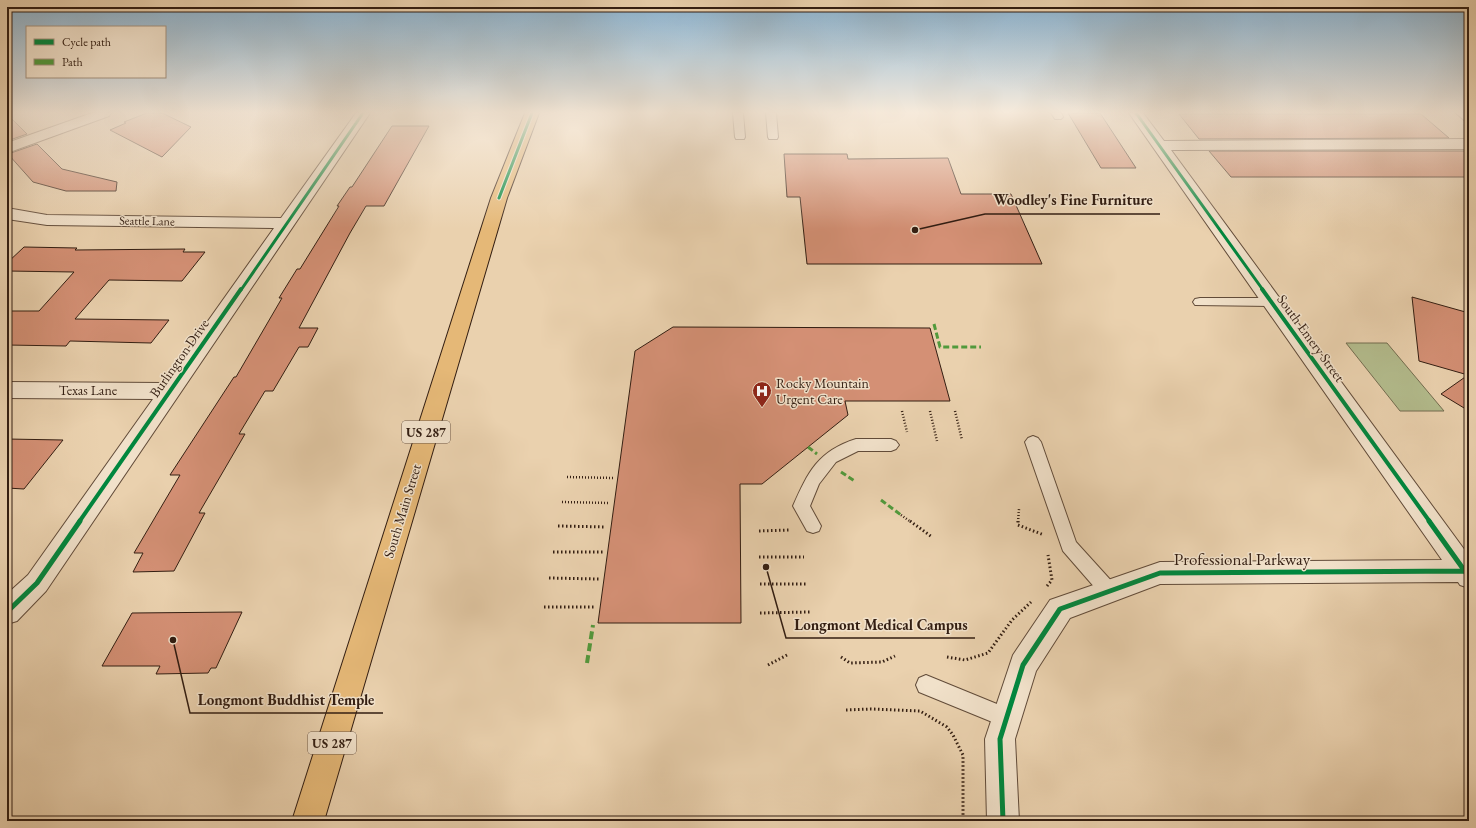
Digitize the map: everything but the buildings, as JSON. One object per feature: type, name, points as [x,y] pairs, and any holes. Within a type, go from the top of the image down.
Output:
[{"type":"main road","name":"South Main Street","points":[[308,821],[444,374],[499,198],[517,152]]},
{"type":"street","name":"Burlington Drive","points":[[7,612],[37,583],[336,152]]},
{"type":"street","name":"South Emery Street","points":[[1164,152],[1467,574]]},
{"type":"street","name":"Seattle Lane","points":[[7,213],[47,220],[287,223]]},
{"type":"street","name":"Texas Lane","points":[[7,390],[170,390]]},
{"type":"street","name":"Professional Parkway","points":[[1003,821],[1000,739],[1023,665],[1060,608],[1160,573],[1467,574]]},
{"type":"lane","points":[[1200,302],[1271,302]]},
{"type":"lane","points":[[1033,442],[1069,546],[1109,591]]},
{"type":"lane","points":[[813,526],[802,506],[812,481],[830,458],[856,445],[891,445]]},
{"type":"lane","points":[[926,685],[1007,718]]},
{"type":"path","points":[[902,411],[908,437]]},
{"type":"path","points":[[930,411],[937,441]]},
{"type":"path","points":[[955,411],[962,440]]},
{"type":"path","points":[[567,477],[613,478]]},
{"type":"path","points":[[562,502],[610,503]]},
{"type":"path","points":[[1019,509],[1018,525],[1045,536],[1046,542]]},
{"type":"path","points":[[901,515],[932,537]]},
{"type":"path","points":[[558,526],[606,527]]},
{"type":"path","points":[[759,530],[795,530]]},
{"type":"path","points":[[1046,587],[1052,580],[1047,549]]},
{"type":"path","points":[[553,552],[603,552]]},
{"type":"path","points":[[759,557],[804,557]]},
{"type":"path","points":[[549,578],[599,579]]},
{"type":"path","points":[[760,584],[807,584]]},
{"type":"path","points":[[947,657],[965,660],[988,653],[1012,620],[1036,596]]},
{"type":"path","points":[[544,607],[595,607]]},
{"type":"path","points":[[760,613],[810,612]]},
{"type":"path","points":[[768,665],[787,655]]},
{"type":"path","points":[[841,656],[850,663],[882,662],[895,656]]},
{"type":"path","points":[[846,710],[871,709],[920,711],[947,727],[953,735],[963,755],[963,821]]},
{"type":"green space","points":[[1346,343],[1387,343],[1444,411],[1400,411]]},
{"type":"marked path","points":[[934,324],[940,347],[981,347]]},
{"type":"marked path","points":[[808,447],[817,454]]},
{"type":"marked path","points":[[841,472],[856,482]]},
{"type":"marked path","points":[[881,500],[901,515]]},
{"type":"marked path","points":[[587,663],[593,625]]},
{"type":"cycle path","points":[[7,612],[37,583],[336,152]]},
{"type":"cycle path","points":[[499,198],[517,152]]},
{"type":"cycle path","points":[[1164,152],[1469,577]]},
{"type":"cycle path","points":[[1003,821],[1000,739],[1023,665],[1060,609],[1160,573],[1465,571]]},
{"type":"place","name":"Woodley's Fine Furniture","points":[[915,230]]},
{"type":"place","name":"Rocky Mountain Urgent Care","points":[[762,408]]},
{"type":"place","name":"Longmont Medical Campus","points":[[766,567]]},
{"type":"place","name":"Longmont Buddhist Temple","points":[[173,640]]}]
